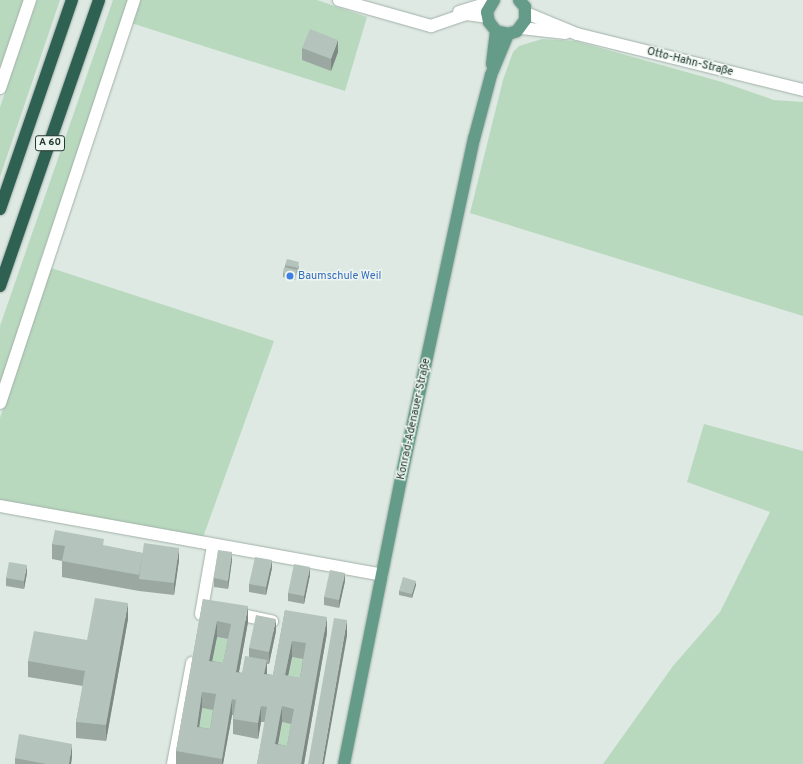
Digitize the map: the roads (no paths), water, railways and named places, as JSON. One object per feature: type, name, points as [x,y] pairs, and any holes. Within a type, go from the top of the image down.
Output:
[{"type":"highway","name":"A 60","points":[[0,209],[72,0]]},
{"type":"highway","name":"A 60","points":[[0,286],[99,0]]},
{"type":"main road","points":[[493,1],[487,17],[502,32],[521,28],[522,4]]},
{"type":"main road","name":"Konrad-Adenauer-Straße","points":[[344,764],[438,301],[474,139],[502,32]]},
{"type":"street","points":[[0,88],[30,0]]},
{"type":"street","points":[[0,403],[134,0]]},
{"type":"street","points":[[339,0],[431,26],[466,14],[487,17]]},
{"type":"street","points":[[447,21],[467,8],[493,1]]},
{"type":"street","name":"Otto-Hahn-Straße","points":[[522,4],[577,34]]},
{"type":"street","name":"Otto-Hahn-Straße","points":[[521,28],[577,34],[803,90]]},
{"type":"street","points":[[0,506],[212,546],[382,575]]},
{"type":"street","points":[[198,629],[212,546]]},
{"type":"street","points":[[202,606],[276,622]]},
{"type":"street","points":[[173,764],[194,652]]},
{"type":"place","name":"Baumschule Weil","points":[[290,276]]}]
